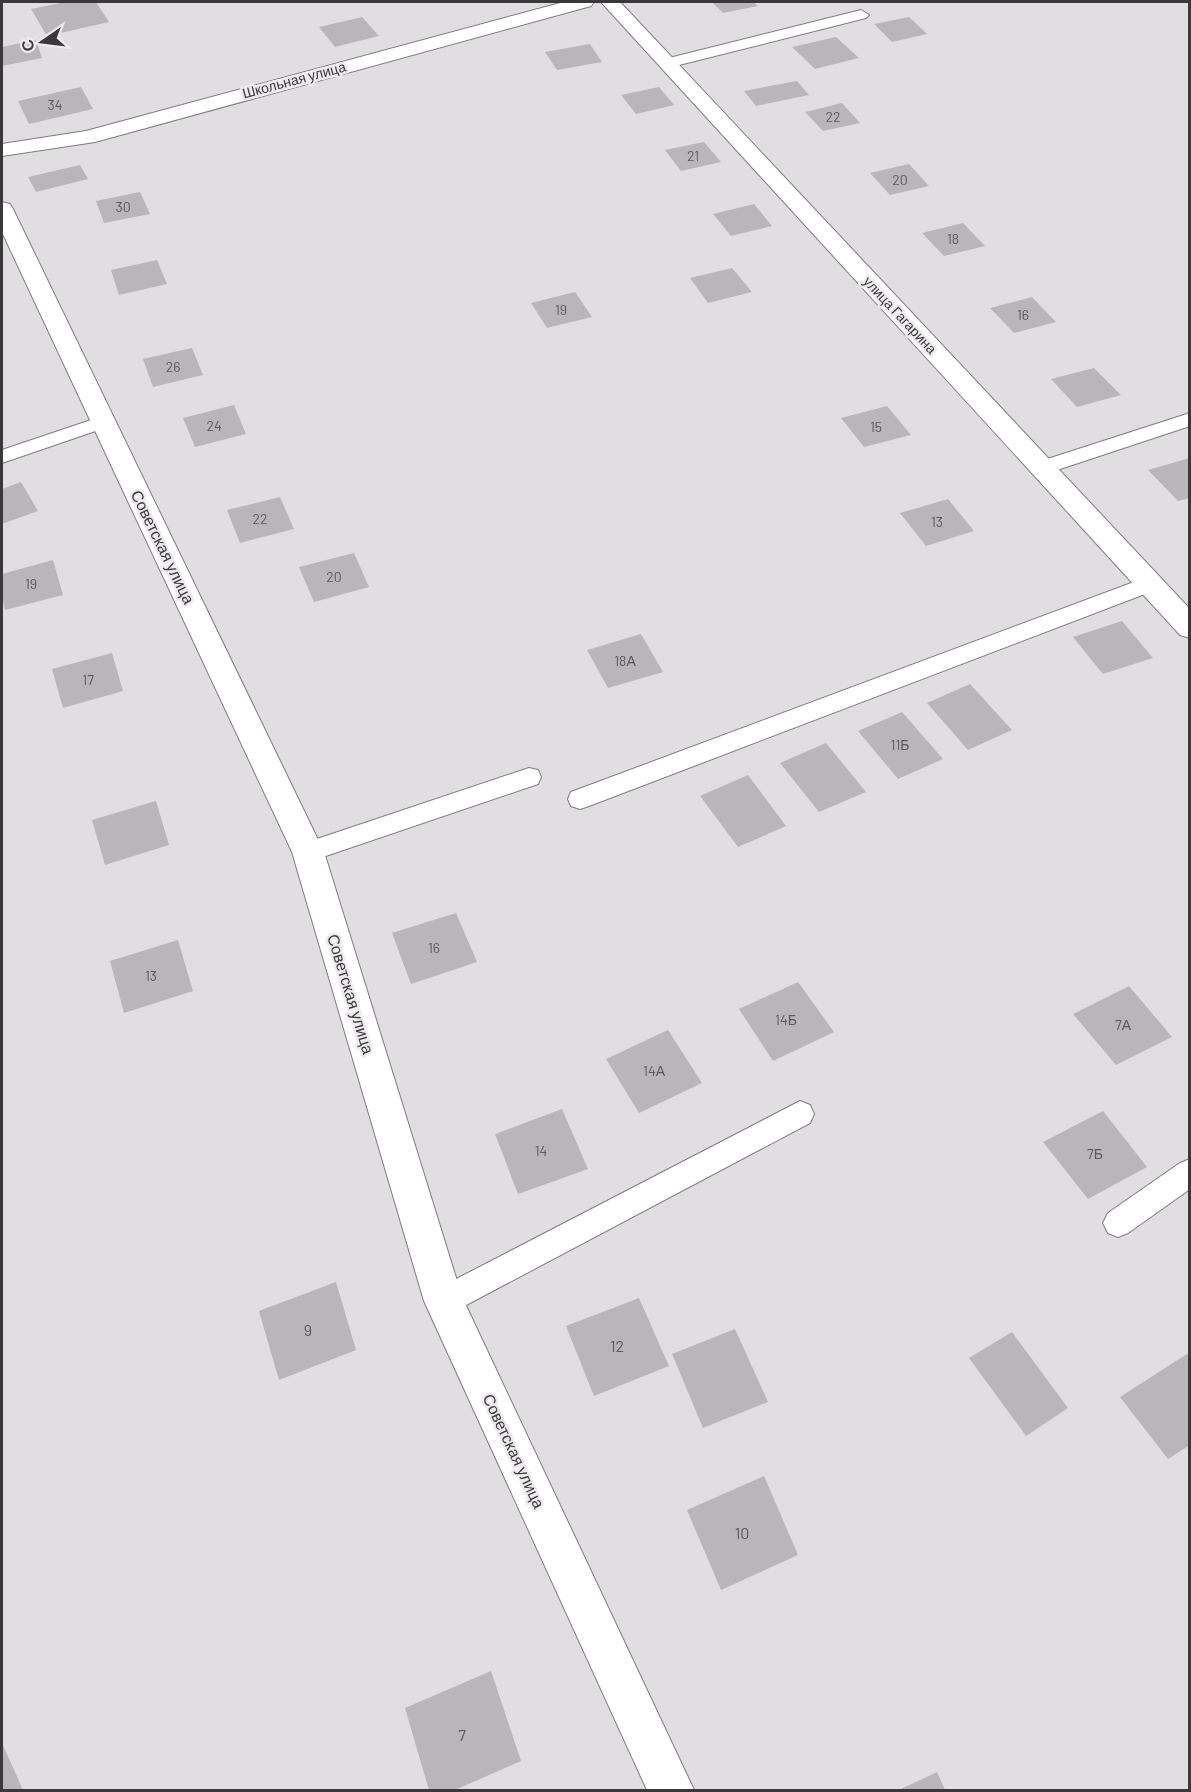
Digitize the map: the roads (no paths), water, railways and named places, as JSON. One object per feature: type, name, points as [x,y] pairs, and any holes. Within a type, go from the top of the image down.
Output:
[{"type":"street","name":"Школьная улица","points":[[2,150],[87,136],[584,2]]},
{"type":"street","name":"улица Гагарина","points":[[610,2],[1190,628]]},
{"type":"street","name":"Советская улица","points":[[2,209],[308,852],[444,1301],[671,1791]]},
{"type":"lane","points":[[667,63],[861,15]]},
{"type":"lane","points":[[1042,468],[1190,419]]},
{"type":"lane","points":[[2,458],[103,422]]},
{"type":"lane","points":[[580,799],[1150,584]]},
{"type":"lane","points":[[308,852],[529,777]]},
{"type":"lane","points":[[444,1301],[800,1114]]},
{"type":"lane","points":[[1118,1223],[1190,1172]]}]
